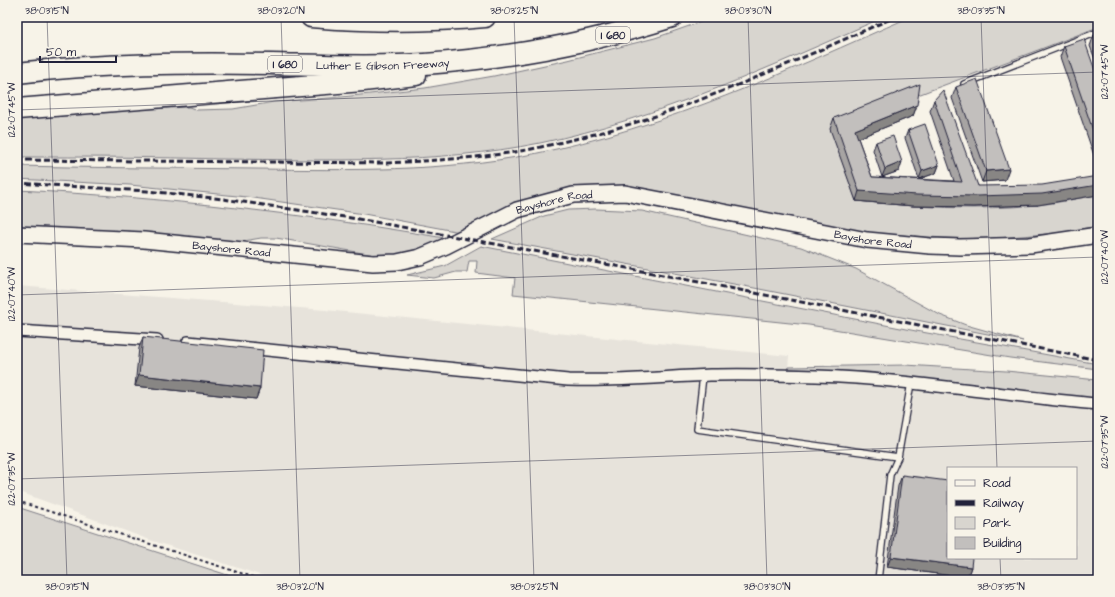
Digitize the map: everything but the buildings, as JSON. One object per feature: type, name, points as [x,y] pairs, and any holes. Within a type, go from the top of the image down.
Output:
[{"type":"highway","points":[[311,17],[413,21],[485,17]]},
{"type":"highway","name":"Luther E Gibson Freeway","points":[[17,73],[93,66],[147,64],[424,64],[552,49],[624,32],[672,17]]},
{"type":"highway","points":[[17,109],[363,81],[450,72],[528,59],[552,49]]},
{"type":"street","name":"Bayshore Road","points":[[17,234],[144,240],[373,263],[397,262],[420,257],[446,246],[517,210],[545,201],[573,195],[625,193],[867,240],[930,246],[983,247],[1030,245],[1098,235]]},
{"type":"street","points":[[17,331],[174,341],[568,380],[602,381],[703,376],[815,376],[911,383],[1030,398],[1098,404]]},
{"type":"lane","points":[[964,84],[1098,32]]},
{"type":"lane","points":[[703,376],[697,429],[898,456]]},
{"type":"lane","points":[[878,580],[890,475],[898,456],[911,383]]},
{"type":"path","points":[[17,502],[262,580]]},
{"type":"shaded area","points":[[17,286],[325,310],[789,356],[788,369],[869,372],[1098,400],[1098,580],[276,580],[150,540],[17,491]]},
{"type":"green space","points":[[715,17],[884,17],[758,72],[629,120],[540,143],[501,150],[422,158],[342,160],[17,157],[17,119],[145,109],[189,107],[197,110],[233,109],[274,102],[342,97],[425,88],[494,76],[568,60],[655,38]]},
{"type":"green space","points":[[910,17],[1098,17],[1098,27],[831,129],[856,201],[901,205],[993,208],[1046,204],[1098,195],[1098,226],[1058,233],[985,239],[871,233],[612,189],[460,232],[364,214],[247,197],[130,185],[17,179],[17,166],[395,169],[464,164],[533,154],[583,143],[679,113],[725,96],[817,58]]},
{"type":"green space","points":[[17,190],[126,197],[288,214],[450,239],[415,251],[398,255],[380,256],[276,238],[261,238],[232,243],[17,229]]},
{"type":"green space","points":[[596,209],[642,211],[801,247],[856,269],[940,315],[966,325],[1023,341],[739,285],[492,239],[544,216],[568,210]]},
{"type":"green space","points":[[481,246],[916,331],[1098,364],[1098,369],[1010,358],[809,325],[513,294],[515,278],[476,273],[477,261],[469,261],[467,272],[456,272],[434,278],[407,275],[445,266]]},
{"type":"green space","points":[[905,365],[1006,371],[1098,380],[1098,400],[869,372],[788,369],[789,367]]},
{"type":"green space","points":[[17,507],[243,580],[17,580]]},
{"type":"railway","points":[[17,160],[388,163],[465,158],[522,151],[595,134],[666,112],[763,75],[895,17]]},
{"type":"railway","points":[[17,183],[147,191],[223,199],[358,219],[627,268],[1098,360]]}]
